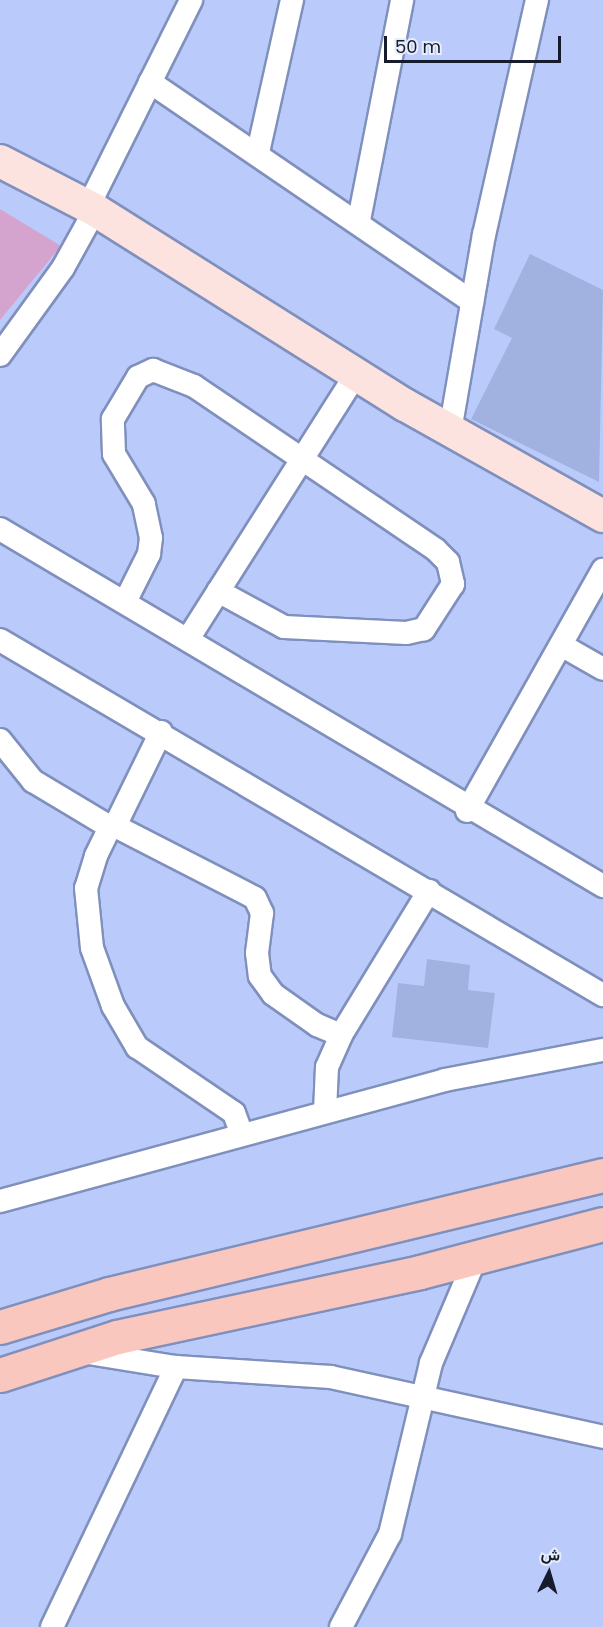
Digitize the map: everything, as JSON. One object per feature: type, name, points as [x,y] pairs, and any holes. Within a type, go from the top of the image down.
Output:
[{"type":"main road","points":[[0,1327],[109,1294],[603,1175]]},
{"type":"main road","points":[[0,1376],[74,1350],[476,1257],[603,1224]]},
{"type":"street","points":[[0,355],[63,268],[191,0]]},
{"type":"street","points":[[258,152],[292,0]]},
{"type":"street","points":[[359,220],[402,0]]},
{"type":"street","points":[[450,431],[472,302],[537,0]]},
{"type":"street","points":[[150,82],[359,220],[472,302]]},
{"type":"street","points":[[0,161],[92,209],[450,431],[603,516]]},
{"type":"street","points":[[125,602],[149,554],[150,522],[139,491],[114,454],[112,438],[120,405],[138,377],[153,370],[175,376],[301,458],[436,550],[453,573],[449,596],[424,629],[415,632],[322,633],[264,620],[218,591]]},
{"type":"street","points":[[188,639],[356,374]]},
{"type":"street","points":[[0,529],[188,639],[467,811],[603,886]]},
{"type":"street","points":[[467,811],[603,570]]},
{"type":"street","points":[[0,640],[161,732],[603,995]]},
{"type":"street","points":[[561,645],[603,669]]},
{"type":"street","points":[[161,732],[89,873],[86,907],[92,948],[113,1006],[137,1047],[234,1113],[242,1135]]},
{"type":"street","points":[[0,740],[33,781],[112,826],[255,898],[262,913],[256,961],[264,983],[303,1016],[341,1035]]},
{"type":"street","points":[[325,1112],[327,1067],[341,1035],[429,891]]},
{"type":"street","points":[[0,1201],[445,1080],[603,1050]]},
{"type":"street","points":[[341,1627],[390,1534],[422,1395],[476,1257]]},
{"type":"street","points":[[74,1350],[176,1367],[279,1370],[422,1395],[603,1437]]},
{"type":"street","points":[[52,1627],[176,1367]]},
{"type":"shaded area","points":[[0,209],[61,246],[0,320]]},
{"type":"building","points":[[530,254],[603,290],[599,482],[471,419],[512,338],[494,329]]},
{"type":"building","points":[[427,959],[470,965],[468,990],[495,993],[488,1048],[392,1037],[398,983],[424,986]]}]
